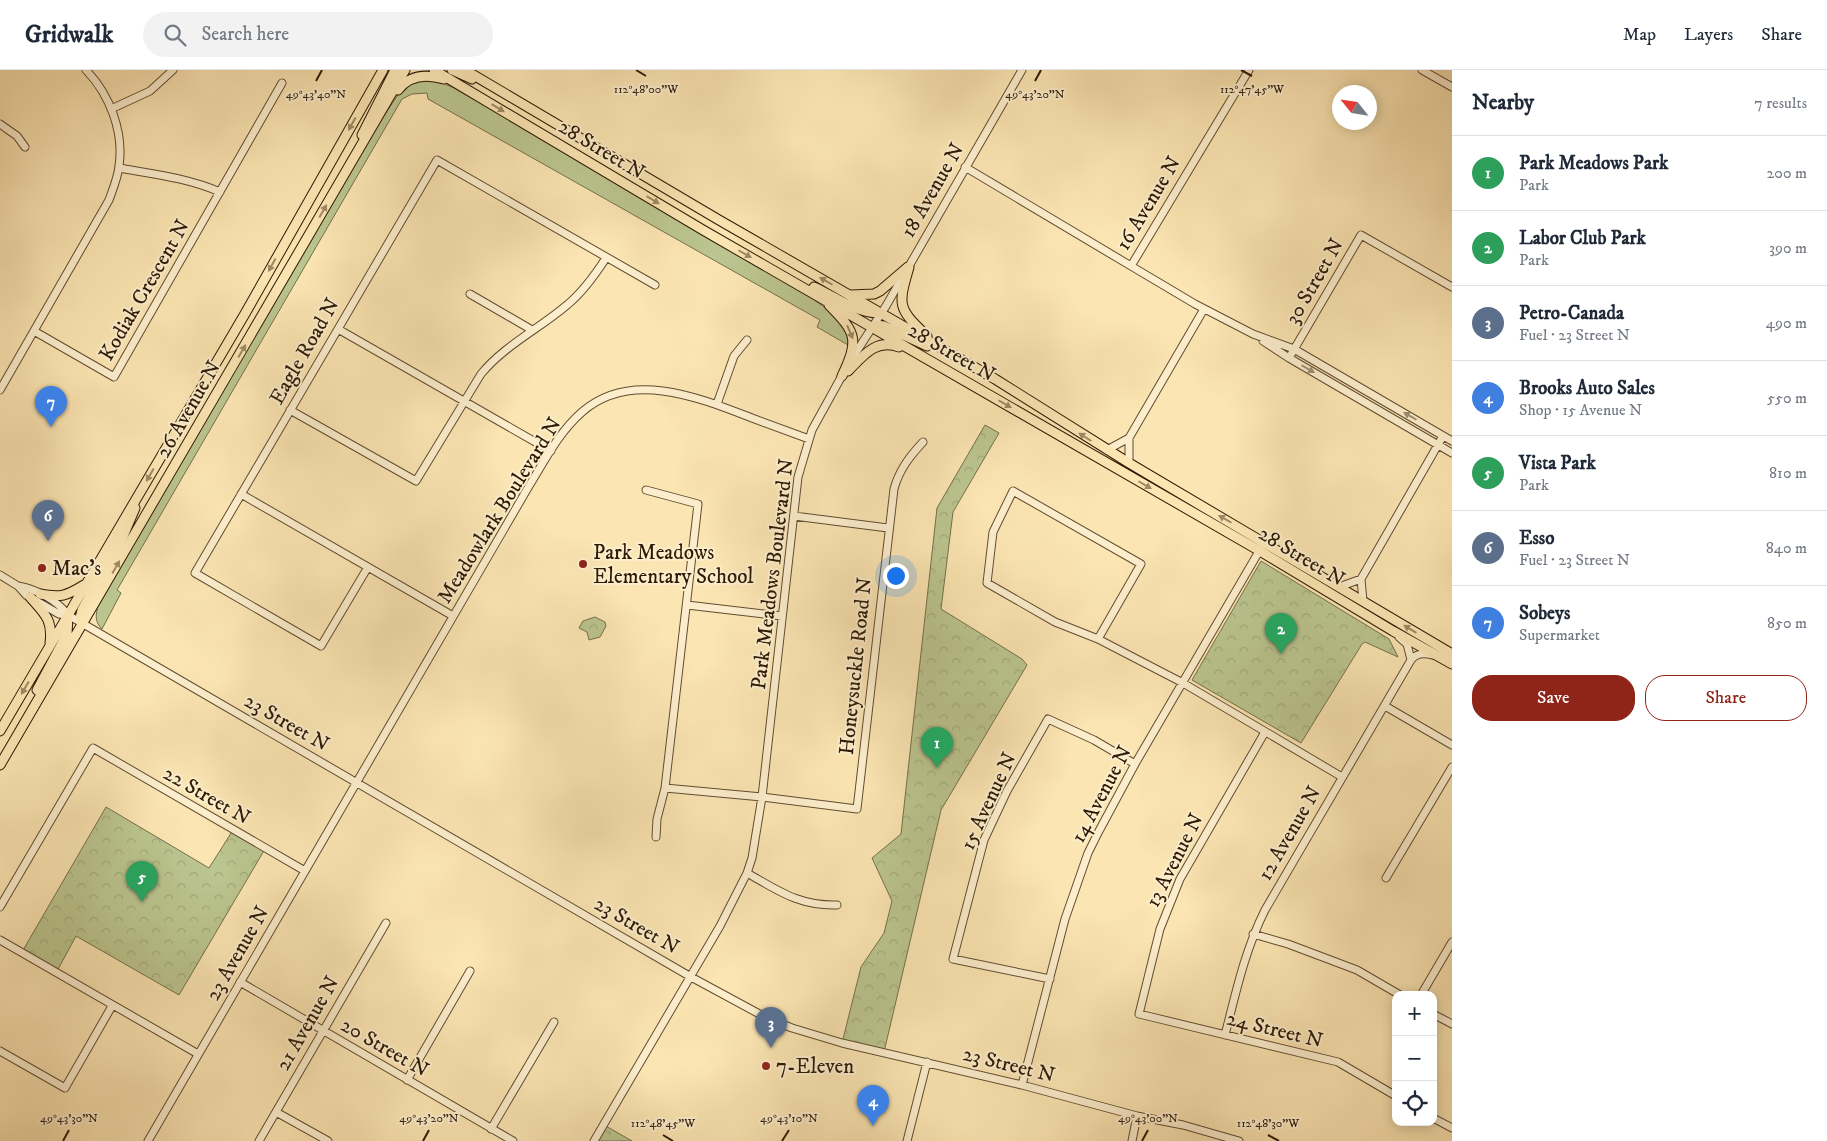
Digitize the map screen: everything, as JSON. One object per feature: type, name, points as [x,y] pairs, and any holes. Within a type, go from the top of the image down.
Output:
[{"type":"main road","points":[[376,81],[379,70]]},
{"type":"main road","name":"26 Avenue N","points":[[0,731],[246,312],[383,70]]},
{"type":"main road","points":[[333,194],[395,70]]},
{"type":"main road","name":"26 Avenue N","points":[[0,765],[405,70]]},
{"type":"main road","name":"28 Street N","points":[[434,70],[768,268],[1262,546],[1339,587],[1452,654]]},
{"type":"main road","points":[[452,70],[511,97]]},
{"type":"main road","name":"28 Street N","points":[[466,70],[994,379],[1262,546],[1393,631],[1452,664]]},
{"type":"main road","points":[[381,112],[404,82],[416,77],[429,75],[456,83]]},
{"type":"main road","points":[[849,295],[874,294],[909,267]]},
{"type":"main road","points":[[909,267],[900,300],[903,309],[916,326],[940,347]]},
{"type":"main road","points":[[768,268],[832,295],[859,310],[880,313]]},
{"type":"main road","points":[[820,296],[852,330],[854,337],[850,359],[842,376]]},
{"type":"main road","points":[[872,326],[884,326],[972,371],[994,379]]},
{"type":"main road","points":[[842,376],[868,350],[879,345],[890,343],[921,355]]},
{"type":"main road","points":[[82,624],[80,618],[82,610],[132,518],[138,496]]},
{"type":"main road","points":[[40,594],[65,596],[87,584]]},
{"type":"main road","points":[[30,597],[50,623],[50,646]]},
{"type":"main road","points":[[24,724],[31,702],[67,634],[68,615]]},
{"type":"street","points":[[0,390],[109,200],[119,168],[120,143],[111,109],[105,94],[86,70]]},
{"type":"street","points":[[111,109],[150,91],[173,70]]},
{"type":"street","name":"18 Avenue N","points":[[872,326],[909,267],[1022,70]]},
{"type":"street","name":"16 Avenue N","points":[[965,167],[1131,266],[1249,70]]},
{"type":"street","points":[[1422,70],[1452,87]]},
{"type":"street","name":"Kodiak Crescent N","points":[[34,331],[114,377],[282,83]]},
{"type":"street","points":[[0,124],[17,136],[25,147]]},
{"type":"street","name":"Eagle Road N","points":[[368,567],[321,646],[195,573],[437,160],[655,285]]},
{"type":"street","points":[[119,168],[203,184],[220,192]]},
{"type":"street","name":"30 Street N","points":[[1289,358],[1362,234],[1452,287]]},
{"type":"street","points":[[290,410],[416,482],[488,365],[510,346],[555,315],[577,297],[606,258]]},
{"type":"street","points":[[1131,266],[1204,309],[1253,334],[1289,358],[1452,453]]},
{"type":"street","points":[[470,294],[532,330]]},
{"type":"street","points":[[1129,464],[1129,438],[1204,309]]},
{"type":"street","name":"Park Meadows Boulevard N","points":[[691,977],[747,873],[754,848],[762,797],[798,478],[809,439],[817,421],[872,326]]},
{"type":"street","points":[[338,330],[551,451]]},
{"type":"street","points":[[1253,334],[1294,349],[1452,441]]},
{"type":"street","points":[[717,404],[734,356],[747,340]]},
{"type":"street","name":"Meadowlark Boulevard N","points":[[357,783],[551,451],[564,431],[579,415],[609,395],[631,390],[654,390],[717,404],[809,439]]},
{"type":"street","points":[[1362,601],[1361,579],[1443,436]]},
{"type":"street","points":[[1107,450],[1129,438]]},
{"type":"street","name":"Honeysuckle Road N","points":[[762,797],[857,809],[888,528],[896,479],[906,461],[923,442]]},
{"type":"street","points":[[646,490],[698,504],[665,788],[657,819],[656,837]]},
{"type":"street","points":[[1098,639],[1141,564],[1013,491],[993,532],[987,583],[1055,622],[1098,639],[1183,683],[1342,776]]},
{"type":"street","points":[[242,494],[454,616]]},
{"type":"street","points":[[794,516],[888,528]]},
{"type":"street","name":"14 Avenue N","points":[[1022,1085],[1065,919],[1079,876],[1098,831],[1262,546]]},
{"type":"street","name":"23 Street N","points":[[0,576],[59,614],[68,615]]},
{"type":"street","points":[[1339,587],[1361,579]]},
{"type":"street","name":"23 Street N","points":[[18,586],[30,588],[63,608],[68,615],[82,624],[691,977],[765,1017],[792,1028],[842,1043],[1022,1085],[1239,1141]]},
{"type":"street","points":[[687,605],[782,616]]},
{"type":"street","points":[[1393,631],[1407,644],[1412,660]]},
{"type":"street","points":[[1412,660],[1413,657],[1423,653],[1439,657]]},
{"type":"street","name":"12 Avenue N","points":[[1225,1035],[1243,962],[1253,934],[1342,776],[1412,660]]},
{"type":"street","points":[[1385,706],[1452,745]]},
{"type":"street","name":"15 Avenue N","points":[[1050,979],[952,959],[984,840],[1007,791],[1048,719],[1094,740],[1135,764]]},
{"type":"street","name":"13 Avenue N","points":[[1139,1014],[1160,930],[1180,879],[1265,732]]},
{"type":"street","name":"22 Street N","points":[[0,907],[93,748],[305,871]]},
{"type":"street","points":[[1386,878],[1452,767]]},
{"type":"street","name":"23 Avenue N","points":[[148,1141],[357,783]]},
{"type":"street","points":[[665,788],[762,797]]},
{"type":"street","points":[[747,873],[802,902],[817,905],[838,905]]},
{"type":"street","name":"21 Avenue N","points":[[259,1141],[386,923]]},
{"type":"street","points":[[1253,934],[1288,944],[1357,970],[1393,991]]},
{"type":"street","points":[[0,940],[198,1054]]},
{"type":"street","points":[[1423,991],[1452,942]]},
{"type":"street","points":[[407,1080],[470,971]]},
{"type":"street","points":[[594,1141],[691,977]]},
{"type":"street","name":"20 Street N","points":[[240,982],[513,1141]]},
{"type":"street","points":[[0,1051],[65,1088],[112,1006]]},
{"type":"street","name":"24 Street N","points":[[1139,1014],[1338,1062],[1392,1094]]},
{"type":"street","points":[[1437,1016],[1452,1024]]},
{"type":"street","points":[[491,1128],[554,1022]]},
{"type":"street","points":[[907,1141],[927,1062]]},
{"type":"street","points":[[276,1112],[328,1141]]},
{"type":"street","points":[[1132,1141],[1137,1116]]},
{"type":"street","points":[[1437,1120],[1452,1128]]},
{"type":"green space","points":[[429,77],[454,88],[813,299],[832,313],[841,323],[845,330],[848,345],[817,327],[820,320],[428,99],[427,93],[412,94],[402,99],[117,590],[121,593],[102,629],[99,626],[96,615],[98,605],[333,193],[405,84]]},
{"type":"green space","points":[[985,425],[999,433],[953,512],[941,609],[1022,659],[1027,665],[941,810],[884,1052],[842,1043],[861,967],[884,933],[892,901],[872,858],[901,834],[937,508]]},
{"type":"green space","points":[[1261,561],[1389,639],[1398,657],[1365,642],[1362,644],[1301,743],[1192,680]]},
{"type":"green space","points":[[595,617],[605,622],[606,626],[600,637],[589,640],[587,632],[579,628],[583,621]]},
{"type":"green space","points":[[106,807],[209,868],[233,830],[265,849],[179,995],[76,936],[56,973],[22,952]]},
{"type":"green space","points":[[604,1125],[632,1141],[594,1141]]},
{"type":"place","name":"Sobeys","points":[[51,427]]},
{"type":"place","name":"Esso","points":[[48,541]]},
{"type":"place","name":"Park Meadows Elementary School","points":[[583,564]]},
{"type":"place","name":"Mac's","points":[[42,568]]},
{"type":"place","name":"Labor Club Park","points":[[1281,654]]},
{"type":"place","name":"Park Meadows Park","points":[[937,768]]},
{"type":"place","name":"Vista Park","points":[[142,902]]},
{"type":"place","name":"Petro-Canada","points":[[771,1048]]},
{"type":"place","name":"7-Eleven","points":[[766,1066]]},
{"type":"place","name":"Brooks Auto Sales","points":[[873,1126]]}]
